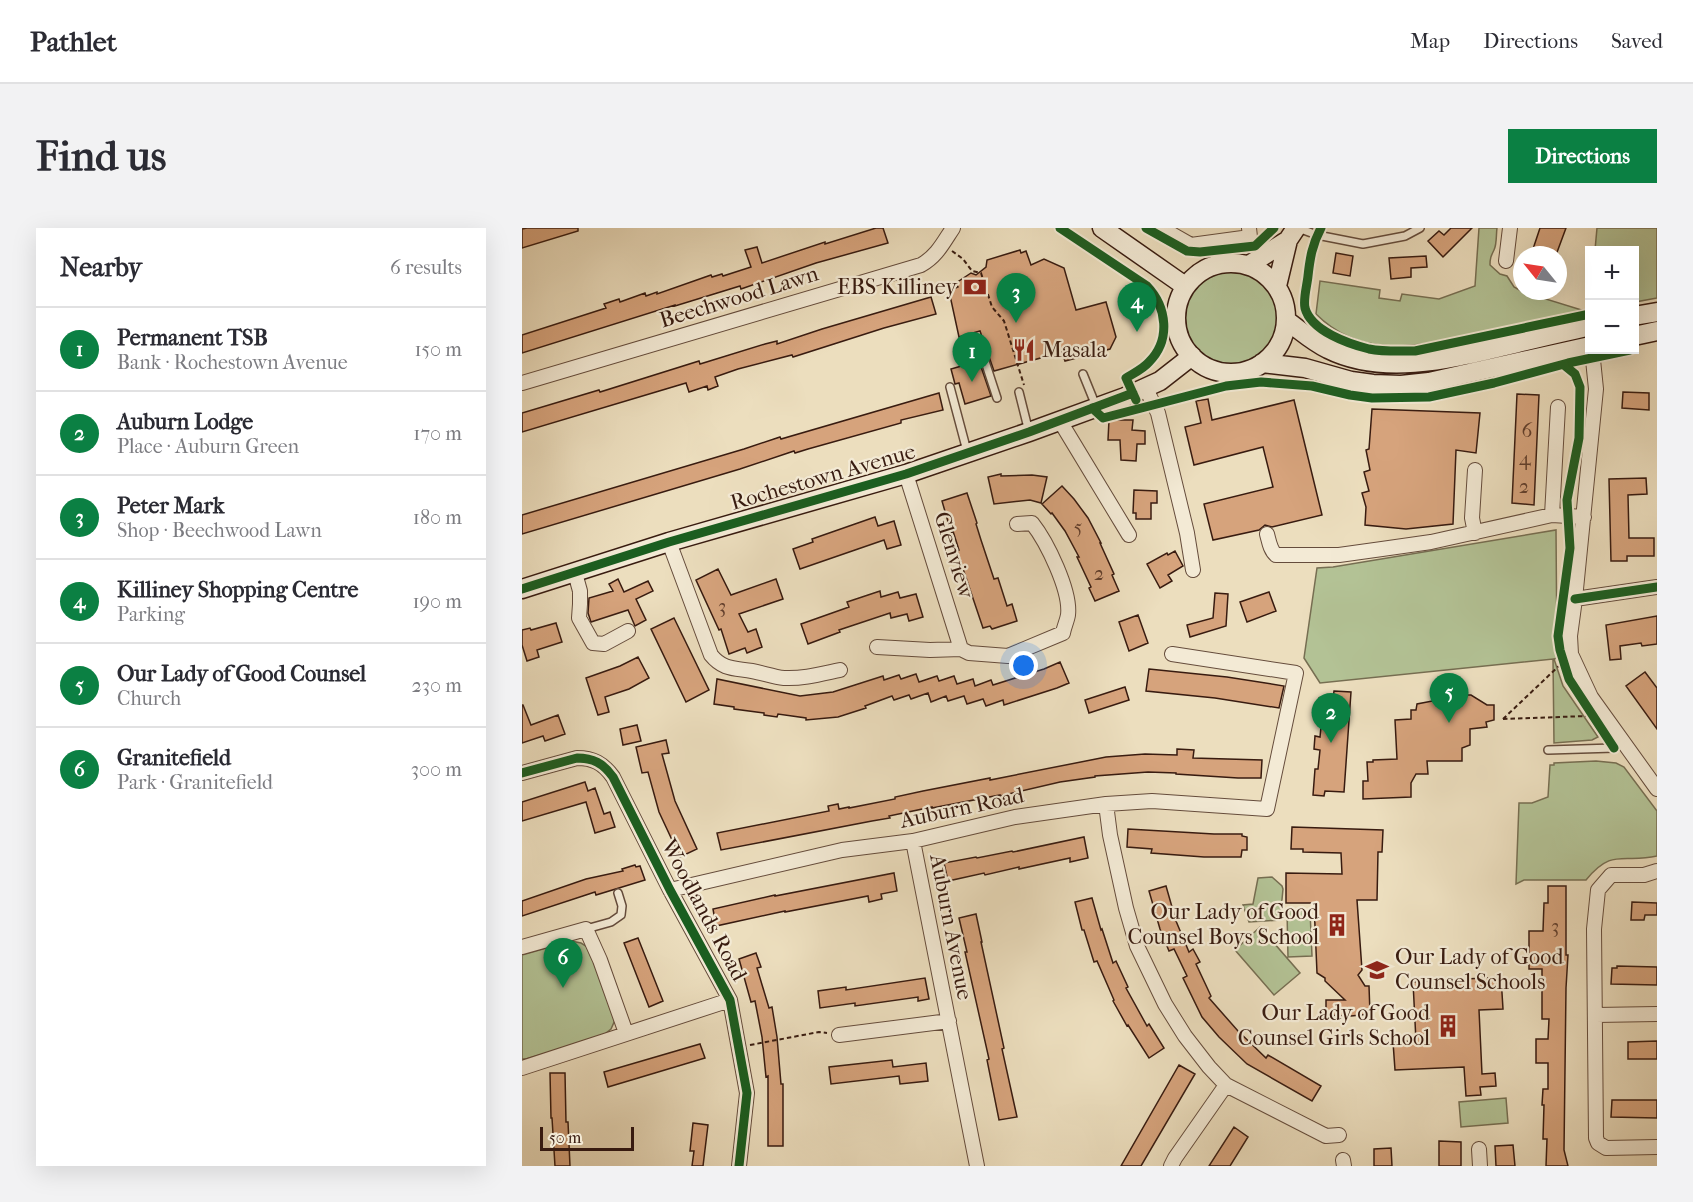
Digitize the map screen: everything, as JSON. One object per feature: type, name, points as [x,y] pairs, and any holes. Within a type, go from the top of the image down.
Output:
[{"type":"main road","points":[[1102,228],[1185,286]]},
{"type":"main road","points":[[1249,265],[1294,232]]},
{"type":"main road","points":[[1277,286],[1294,232]]},
{"type":"main road","points":[[1231,262],[1249,265],[1264,273],[1277,286],[1284,302],[1287,320],[1283,337],[1274,352],[1262,363],[1247,371],[1230,373],[1214,370],[1199,363],[1187,351],[1179,336],[1176,320],[1178,302],[1185,286],[1198,273],[1214,265],[1231,262]]},
{"type":"main road","points":[[1639,315],[1657,312]]},
{"type":"main road","points":[[1287,320],[1328,349],[1356,359],[1390,363],[1446,359],[1585,331]]},
{"type":"main road","points":[[1639,335],[1657,331]]},
{"type":"main road","points":[[1262,363],[1305,368],[1362,383],[1401,385],[1429,382],[1585,349]]},
{"type":"main road","name":"Rochestown Avenue","points":[[522,589],[669,542],[906,474],[1029,432],[1125,397],[1160,381],[1192,356]]},
{"type":"street","name":"Beechwood Lawn","points":[[522,383],[921,265],[938,252],[953,228]]},
{"type":"street","points":[[1161,228],[1191,244],[1250,237],[1249,228]]},
{"type":"street","points":[[1506,261],[1510,228]]},
{"type":"street","points":[[1592,354],[1596,389],[1570,636],[1571,654],[1591,697],[1657,789]]},
{"type":"street","points":[[1145,387],[1158,413],[1187,533],[1193,570]]},
{"type":"street","points":[[1552,515],[1558,407]]},
{"type":"street","points":[[1060,421],[1129,535]]},
{"type":"street","points":[[1475,470],[1472,518],[1475,532]]},
{"type":"street","name":"Glenview","points":[[906,474],[961,649]]},
{"type":"street","points":[[1459,504],[1473,509]]},
{"type":"street","points":[[1267,534],[1270,547],[1276,555],[1340,555],[1431,542],[1552,515],[1584,517]]},
{"type":"street","points":[[877,647],[930,651],[961,649],[969,653],[1008,656],[1063,633],[1068,614],[1065,592],[1055,563],[1043,537],[1032,523],[1017,524]]},
{"type":"street","points":[[669,542],[711,655],[717,663],[736,670],[750,670],[782,678],[803,678],[840,670]]},
{"type":"street","points":[[575,573],[580,591],[579,618],[593,643],[604,644],[628,631]]},
{"type":"street","points":[[1575,599],[1657,587]]},
{"type":"street","name":"Auburn Road","points":[[670,890],[842,850],[913,841],[1015,817],[1106,804],[1152,801],[1267,809],[1296,672],[1172,654]]},
{"type":"street","name":"Woodlands Road","points":[[522,773],[577,758],[593,759],[602,764],[613,777],[670,890],[730,1000],[747,1093],[739,1166]]},
{"type":"street","points":[[1106,804],[1110,835],[1137,946],[1185,1036],[1226,1085],[1326,1136],[1340,1134]]},
{"type":"street","name":"Auburn Avenue","points":[[913,841],[977,1166]]},
{"type":"street","points":[[1657,871],[1644,875],[1611,875],[1598,890],[1594,929],[1595,1131],[1598,1143],[1606,1148],[1657,1147]]},
{"type":"street","points":[[522,948],[586,928],[626,1033]]},
{"type":"street","points":[[523,1072],[626,1033],[730,1000]]},
{"type":"street","points":[[1596,1015],[1657,1014]]},
{"type":"street","name":"Auburn Avenue","points":[[839,1035],[949,1021]]},
{"type":"street","points":[[1172,1166],[1226,1085]]},
{"type":"street","points":[[1479,1149],[1480,1166]]},
{"type":"lane","points":[[1294,232],[1363,244],[1405,236],[1420,228]]},
{"type":"lane","points":[[981,349],[997,398]]},
{"type":"lane","points":[[1083,374],[1096,406]]},
{"type":"lane","points":[[950,387],[968,453]]},
{"type":"lane","points":[[1022,392],[1029,432]]},
{"type":"lane","points":[[1548,750],[1614,748],[1623,742]]},
{"type":"lane","points":[[586,928],[611,922],[621,915],[622,906],[618,893]]},
{"type":"path","points":[[963,259],[972,271],[981,273],[992,307],[1004,321],[1022,392]]},
{"type":"path","points":[[1560,650],[1565,666],[1503,719],[1595,720]]},
{"type":"path","points":[[1586,705],[1595,720]]},
{"type":"path","points":[[738,1049],[819,1032],[839,1035]]},
{"type":"green space","points":[[1479,228],[1497,228],[1496,245],[1490,265],[1500,274],[1507,276],[1513,285],[1513,300],[1549,300],[1585,313],[1440,341],[1396,346],[1355,339],[1335,329],[1316,314],[1320,281],[1380,290],[1379,298],[1400,301],[1402,294],[1439,299],[1475,286]]},
{"type":"green space","points":[[1597,228],[1657,228],[1657,298],[1639,301],[1639,246],[1595,246]]},
{"type":"green space","points":[[1230,271],[1248,275],[1263,285],[1273,300],[1277,318],[1273,336],[1263,351],[1248,361],[1230,365],[1212,361],[1197,351],[1187,336],[1183,318],[1187,300],[1197,285],[1212,275]]},
{"type":"green space","points":[[1556,530],[1557,658],[1554,659],[1563,686],[1598,737],[1592,740],[1554,743],[1553,659],[1320,683],[1304,658],[1317,568]]},
{"type":"green space","points":[[1596,761],[1616,763],[1624,767],[1657,811],[1657,856],[1611,860],[1595,870],[1586,880],[1524,880],[1516,884],[1519,803],[1532,803],[1548,797],[1550,765]]},
{"type":"green space","points":[[1272,877],[1283,889],[1280,920],[1249,922],[1243,905],[1253,904],[1258,878]]},
{"type":"green space","points":[[1287,911],[1310,911],[1312,956],[1288,957]]},
{"type":"green space","points":[[1260,927],[1300,973],[1274,995],[1235,950]]},
{"type":"green space","points":[[571,941],[589,948],[615,1020],[611,1029],[601,1037],[522,1059],[522,955]]},
{"type":"green space","points":[[1506,1098],[1508,1123],[1461,1127],[1459,1102]]},
{"type":"building","points":[[578,228],[578,231],[522,248],[522,229]]},
{"type":"building","points":[[876,228],[883,228],[888,243],[816,263],[741,289],[740,286],[675,305],[522,353],[522,335],[606,308],[604,304],[619,299],[620,302],[645,293],[646,296],[657,292],[657,294],[711,275],[712,277],[722,274],[723,276],[751,267],[745,250],[757,247],[762,263]]},
{"type":"building","points":[[1451,228],[1472,228],[1443,257],[1428,241],[1439,231],[1444,235]]},
{"type":"building","points":[[1540,228],[1566,228],[1559,246],[1534,246]]},
{"type":"building","points":[[1020,250],[1021,253],[1026,251],[1031,265],[1044,259],[1064,268],[1076,310],[1106,302],[1116,337],[1110,349],[1065,361],[1062,352],[994,371],[980,331],[959,337],[949,291],[958,287],[956,283],[971,273],[976,275],[986,267],[987,260]]},
{"type":"building","points":[[1336,253],[1353,256],[1350,276],[1333,273]]},
{"type":"building","points":[[1426,256],[1427,267],[1411,268],[1411,277],[1391,279],[1389,258]]},
{"type":"building","points":[[931,297],[936,314],[793,357],[792,355],[738,369],[715,377],[718,386],[708,390],[707,386],[689,392],[686,383],[522,432],[522,413],[599,390],[600,392],[699,361],[700,364],[765,344],[777,341],[777,344]]},
{"type":"building","points":[[979,361],[991,396],[965,404],[959,383],[955,384],[951,369]]},
{"type":"building","points":[[1623,392],[1649,393],[1649,410],[1622,408]]},
{"type":"building","points":[[939,393],[943,410],[901,420],[901,423],[795,453],[794,451],[522,534],[522,515],[780,437],[781,439]]},
{"type":"building","points":[[1517,394],[1539,395],[1534,505],[1512,503]]},
{"type":"building","points":[[1208,399],[1212,420],[1294,400],[1322,515],[1272,527],[1265,525],[1259,530],[1213,540],[1204,504],[1273,487],[1263,447],[1194,465],[1185,427],[1201,423],[1196,401]]},
{"type":"building","points":[[1372,409],[1480,413],[1476,453],[1456,450],[1453,524],[1406,529],[1365,525],[1366,507],[1362,493],[1369,491],[1364,472],[1370,470],[1366,450],[1369,449]]},
{"type":"building","points":[[1109,420],[1133,420],[1132,430],[1145,431],[1145,444],[1137,444],[1136,461],[1121,460],[1120,440],[1108,440]]},
{"type":"building","points":[[1001,474],[1001,476],[1047,477],[1041,503],[1030,500],[994,504],[988,477]]},
{"type":"building","points":[[1646,478],[1647,494],[1628,495],[1629,538],[1654,538],[1654,556],[1627,556],[1627,561],[1611,561],[1609,479]]},
{"type":"building","points":[[1062,486],[1088,518],[1101,543],[1119,591],[1095,601],[1077,557],[1079,557],[1065,531],[1042,504]]},
{"type":"building","points":[[1134,490],[1157,491],[1157,503],[1151,503],[1151,519],[1136,519],[1136,513],[1133,513]]},
{"type":"building","points":[[967,493],[994,579],[998,578],[1007,606],[1012,604],[1017,621],[992,629],[990,626],[983,628],[942,501]]},
{"type":"building","points":[[875,517],[878,526],[894,521],[901,545],[887,549],[884,540],[800,569],[793,549],[813,542],[812,539]]},
{"type":"building","points":[[1175,551],[1183,566],[1168,575],[1172,581],[1160,588],[1147,564]]},
{"type":"building","points":[[718,569],[731,595],[776,579],[783,599],[739,614],[748,632],[756,629],[762,647],[747,653],[745,648],[729,654],[721,629],[719,630],[696,580]]},
{"type":"building","points":[[618,579],[624,592],[648,581],[653,591],[636,599],[646,620],[635,626],[628,610],[591,622],[588,613],[589,598],[613,591],[609,584]]},
{"type":"building","points":[[880,591],[881,597],[898,592],[900,598],[916,594],[923,617],[909,621],[907,614],[891,618],[890,613],[839,630],[840,632],[808,644],[801,624],[849,607],[847,602]]},
{"type":"building","points":[[1269,592],[1276,611],[1247,622],[1240,602]]},
{"type":"building","points":[[1215,593],[1228,594],[1226,626],[1190,637],[1187,625],[1213,618]]},
{"type":"building","points":[[1138,615],[1148,643],[1129,651],[1119,622]]},
{"type":"building","points":[[1657,616],[1657,644],[1642,646],[1641,643],[1620,646],[1621,659],[1610,660],[1606,625]]},
{"type":"building","points":[[674,618],[709,690],[686,702],[651,629]]},
{"type":"building","points":[[556,623],[562,642],[537,650],[539,657],[527,661],[522,645],[522,630],[530,628],[531,630]]},
{"type":"building","points":[[638,657],[649,678],[629,689],[605,697],[609,712],[598,715],[586,678]]},
{"type":"building","points":[[1060,662],[1069,683],[1004,705],[1003,700],[986,706],[983,699],[967,704],[964,696],[948,701],[946,696],[931,702],[928,693],[911,699],[909,695],[894,700],[892,696],[838,717],[806,720],[806,718],[778,714],[777,717],[764,715],[764,713],[714,704],[717,679],[800,696],[833,692],[883,676],[884,680],[899,675],[901,679],[916,674],[919,682],[937,676],[939,681],[954,676],[957,684],[973,679],[975,686],[991,680],[993,685]]},
{"type":"building","points":[[1149,669],[1227,677],[1284,686],[1279,708],[1215,698],[1146,691]]},
{"type":"building","points":[[1645,672],[1657,688],[1657,729],[1626,686]]},
{"type":"building","points":[[1125,687],[1129,700],[1089,713],[1085,700]]},
{"type":"building","points":[[1459,687],[1460,695],[1471,695],[1487,705],[1494,705],[1494,720],[1486,722],[1487,727],[1470,729],[1470,745],[1462,748],[1462,761],[1427,761],[1428,774],[1416,774],[1411,783],[1411,797],[1363,799],[1363,781],[1368,781],[1367,762],[1397,759],[1395,720],[1411,719],[1411,710],[1416,710],[1417,704],[1448,696],[1448,688]]},
{"type":"building","points":[[1334,691],[1351,692],[1344,792],[1325,791],[1324,796],[1313,795],[1315,769],[1318,769],[1320,750],[1314,749],[1315,736],[1320,737],[1322,717],[1317,717],[1319,698],[1333,699]]},
{"type":"building","points":[[522,705],[531,725],[558,715],[565,734],[545,741],[543,736],[522,743]]},
{"type":"building","points":[[637,725],[641,741],[623,745],[620,729]]},
{"type":"building","points":[[666,740],[669,753],[662,754],[675,801],[697,849],[680,857],[659,812],[648,772],[642,773],[636,747]]},
{"type":"building","points":[[1177,749],[1194,750],[1193,758],[1262,760],[1261,778],[1148,772],[1095,776],[721,850],[717,833],[829,811],[828,806],[838,804],[839,809],[849,808],[923,791],[1106,757],[1145,754],[1177,755]]},
{"type":"building","points":[[585,782],[588,791],[595,788],[604,814],[610,812],[615,827],[595,833],[586,802],[522,821],[522,802]]},
{"type":"building","name":"Our Lady of Good Counsel Boys School","points":[[1292,827],[1383,830],[1382,852],[1378,852],[1377,900],[1357,900],[1362,970],[1358,975],[1365,986],[1369,986],[1370,1014],[1337,1016],[1328,1014],[1326,1011],[1326,1000],[1345,1000],[1325,981],[1325,978],[1317,973],[1314,903],[1286,903],[1286,873],[1342,874],[1341,853],[1303,852],[1303,849],[1291,849]]},
{"type":"building","points":[[1128,829],[1242,834],[1247,837],[1247,850],[1242,850],[1241,857],[1151,853],[1152,849],[1127,847]]},
{"type":"building","points":[[1084,837],[1088,858],[1070,862],[1070,858],[948,881],[944,863]]},
{"type":"building","points":[[635,865],[640,866],[645,880],[596,895],[595,892],[522,916],[522,901],[586,879],[623,871],[622,869]]},
{"type":"building","points":[[894,873],[897,891],[881,894],[882,899],[869,902],[868,896],[716,926],[713,909]]},
{"type":"building","points":[[1166,886],[1176,921],[1189,952],[1193,949],[1200,962],[1196,964],[1211,996],[1209,998],[1266,1058],[1268,1055],[1321,1086],[1312,1101],[1247,1064],[1202,1017],[1183,978],[1187,976],[1174,949],[1169,951],[1149,891]]},
{"type":"building","points":[[1548,886],[1566,886],[1566,955],[1568,955],[1564,1150],[1568,1166],[1546,1166],[1547,1139],[1543,1139],[1544,1105],[1542,1105],[1543,1089],[1548,1089],[1548,1063],[1536,1063],[1536,1039],[1548,1039],[1549,1019],[1542,1019],[1542,969],[1529,969],[1529,931],[1543,931],[1544,903],[1548,903]]},
{"type":"building","points":[[1092,898],[1113,963],[1116,961],[1128,987],[1126,988],[1147,1026],[1149,1024],[1164,1048],[1149,1058],[1113,1001],[1097,961],[1094,962],[1084,930],[1082,930],[1075,902]]},
{"type":"building","points":[[1632,902],[1657,903],[1657,915],[1645,915],[1644,920],[1631,920]]},
{"type":"building","points":[[976,914],[1017,1117],[999,1120],[987,1060],[989,1059],[959,918]]},
{"type":"building","points":[[638,938],[663,1001],[649,1007],[624,943]]},
{"type":"building","points":[[756,953],[761,967],[757,968],[769,1008],[772,1007],[777,1037],[781,1084],[783,1084],[783,1146],[768,1146],[768,1076],[766,1077],[762,1037],[755,1001],[751,1002],[739,959]]},
{"type":"building","points":[[1617,966],[1657,967],[1657,985],[1611,984],[1612,968],[1617,968]]},
{"type":"building","name":"Our Lady of Good Counsel Girls School","points":[[1501,977],[1503,1009],[1479,1010],[1482,1074],[1495,1073],[1496,1086],[1480,1087],[1481,1095],[1466,1096],[1464,1067],[1395,1070],[1393,1042],[1416,1041],[1413,982]]},
{"type":"building","points":[[925,978],[929,999],[918,1001],[918,997],[855,1006],[855,1003],[820,1008],[818,991],[846,987],[846,990]]},
{"type":"building","points":[[1657,1041],[1657,1059],[1628,1059],[1628,1042]]},
{"type":"building","points":[[700,1044],[705,1058],[608,1087],[604,1072]]},
{"type":"building","points":[[892,1060],[893,1067],[926,1063],[928,1081],[900,1084],[899,1076],[831,1084],[829,1067]]},
{"type":"building","points":[[1179,1065],[1195,1074],[1141,1166],[1121,1166]]},
{"type":"building","points":[[550,1073],[565,1073],[570,1166],[555,1166]]},
{"type":"building","points":[[1612,1100],[1657,1100],[1657,1118],[1611,1117]]},
{"type":"building","points":[[693,1123],[708,1125],[703,1166],[692,1166],[694,1151],[690,1151]]},
{"type":"building","points":[[1234,1127],[1248,1137],[1230,1166],[1209,1166]]},
{"type":"building","points":[[1439,1141],[1461,1142],[1461,1166],[1439,1166]]},
{"type":"building","points":[[1513,1145],[1515,1166],[1496,1166],[1495,1146]]},
{"type":"building","points":[[1391,1148],[1392,1166],[1374,1166],[1374,1149]]},
{"type":"cycle path","points":[[1060,228],[1147,286],[1159,304],[1164,324],[1161,344],[1147,364],[1126,378],[1136,400]]},
{"type":"cycle path","points":[[1146,228],[1187,251],[1200,252],[1255,246],[1274,228]]},
{"type":"cycle path","points":[[1321,228],[1311,257],[1305,308],[1309,316],[1323,330],[1361,347],[1380,351],[1415,351],[1585,315]]},
{"type":"cycle path","points":[[1092,408],[1103,418],[1226,386],[1261,382],[1312,386],[1372,398],[1429,397],[1611,354]]},
{"type":"cycle path","points":[[1564,365],[1575,374],[1580,387],[1579,438],[1567,500],[1570,548],[1558,636],[1569,679],[1614,748]]},
{"type":"cycle path","points":[[522,589],[669,542],[906,474],[1133,393]]},
{"type":"cycle path","points":[[1575,599],[1657,587]]},
{"type":"cycle path","points":[[522,773],[583,758],[601,765],[613,777],[670,890],[730,1000],[747,1093],[739,1166]]},
{"type":"place","name":"EBS Killiney","points":[[975,287]]},
{"type":"place","name":"Peter Mark","points":[[1016,323]]},
{"type":"place","name":"Killiney Shopping Centre","points":[[1137,332]]},
{"type":"place","name":"Masala","points":[[1024,350]]},
{"type":"place","name":"Permanent TSB","points":[[972,382]]},
{"type":"place","name":"Our Lady of Good Counsel","points":[[1449,723]]},
{"type":"place","name":"Auburn Lodge","points":[[1331,743]]},
{"type":"place","name":"Our Lady of Good Counsel Boys School","points":[[1337,925]]},
{"type":"place","name":"Our Lady of Good Counsel Schools","points":[[1377,970]]},
{"type":"place","name":"Granitefield","points":[[563,988]]},
{"type":"place","name":"Our Lady of Good Counsel Girls School","points":[[1448,1026]]}]
